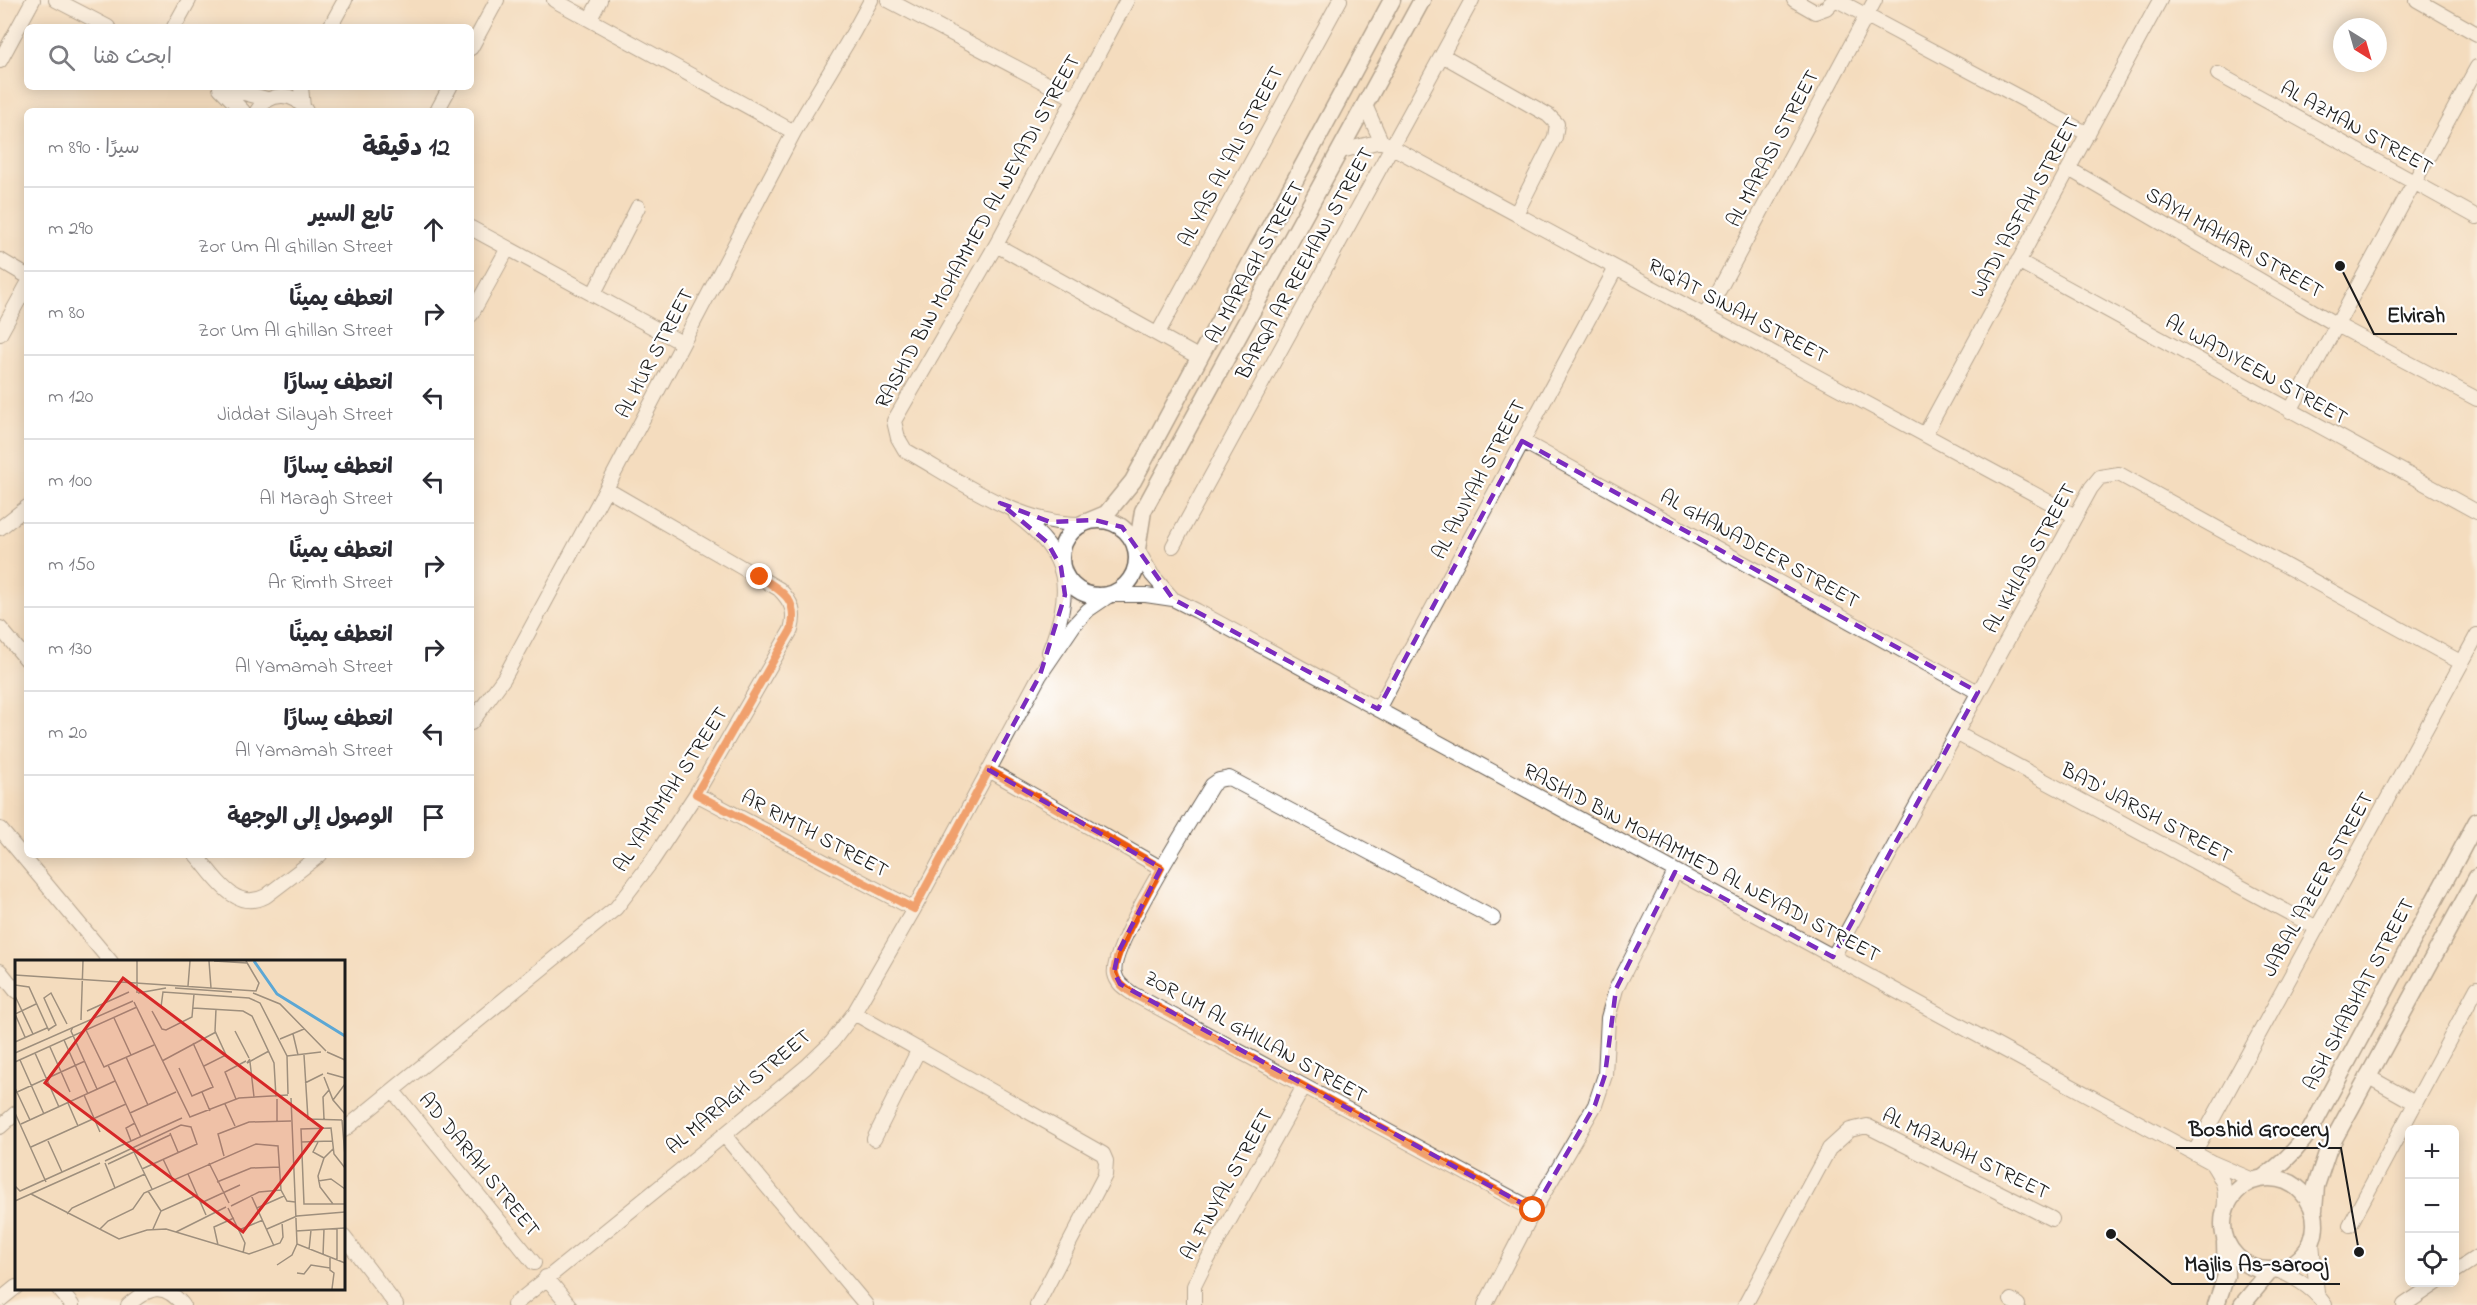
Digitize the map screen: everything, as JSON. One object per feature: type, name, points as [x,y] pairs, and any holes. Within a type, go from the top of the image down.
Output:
[{"type":"street","points":[[0,61],[33,0]]},
{"type":"street","points":[[56,0],[102,24]]},
{"type":"street","points":[[176,24],[189,0]]},
{"type":"street","points":[[332,24],[345,0]]},
{"type":"street","points":[[474,42],[497,0]]},
{"type":"street","points":[[554,0],[794,132]]},
{"type":"street","points":[[590,19],[600,0]]},
{"type":"street","name":"AL HUR STREET","points":[[474,719],[504,678],[794,132],[871,0]]},
{"type":"street","points":[[888,0],[1074,98]]},
{"type":"street","name":"RASHID BIN MOHAMMED AL NEYADI STREET","points":[[1061,567],[1043,536],[1000,503],[905,450],[898,438],[894,422],[996,245],[1127,0]]},
{"type":"street","name":"AL YAS AL 'ALI STREET","points":[[1158,333],[1340,0]]},
{"type":"street","name":"AL MARAGH STREET","points":[[1082,524],[1106,514],[1133,481],[1392,0]]},
{"type":"street","name":"AL MARAGH STREET","points":[[1137,549],[1143,511],[1422,0]]},
{"type":"street","name":"BARQA AR REEHANI STREET","points":[[1173,546],[1386,144],[1442,55],[1472,0]]},
{"type":"street","points":[[1794,0],[1815,12],[1826,8],[1835,0],[2088,134]]},
{"type":"street","name":"AL MARASI STREET","points":[[1705,316],[1875,0]]},
{"type":"street","name":"WADI 'ASFAH STREET","points":[[1925,434],[2160,0]]},
{"type":"street","points":[[2417,0],[2477,34]]},
{"type":"street","points":[[1442,55],[1548,115],[1557,124],[1555,137],[1515,214]]},
{"type":"street","points":[[2290,411],[2477,67]]},
{"type":"street","name":"AL AZMAN STREET","points":[[2218,74],[2477,217]]},
{"type":"street","points":[[222,90],[240,108]]},
{"type":"street","points":[[236,90],[297,100],[303,108]]},
{"type":"street","points":[[260,108],[287,90]]},
{"type":"street","points":[[301,90],[304,108]]},
{"type":"street","points":[[439,108],[448,90]]},
{"type":"street","points":[[1341,151],[1386,144],[1365,105]]},
{"type":"street","name":"RIQ'AT SINAH STREET","points":[[1386,144],[2075,516]]},
{"type":"street","name":"SAYH MAHARI STREET","points":[[2069,169],[2337,325],[2477,399]]},
{"type":"street","points":[[593,295],[638,207]]},
{"type":"street","points":[[474,230],[682,343]]},
{"type":"street","points":[[996,245],[1200,358]]},
{"type":"street","points":[[474,310],[508,248]]},
{"type":"street","points":[[0,260],[24,274]]},
{"type":"street","name":"AL WADIYEEN STREET","points":[[2018,261],[2477,512]]},
{"type":"street","name":"AL 'AWIYAH STREET","points":[[1378,709],[1616,268]]},
{"type":"street","points":[[0,334],[24,290]]},
{"type":"street","name":"AL GHANADEER STREET","points":[[1522,441],[1978,692]]},
{"type":"street","name":"AL IKHLAS STREET","points":[[1833,957],[2075,516],[2100,477],[2119,474],[2462,663]]},
{"type":"street","name":"AL YAMAMAH STREET","points":[[345,1129],[616,908],[652,861],[696,794],[791,630],[794,618],[793,609],[789,599],[779,589],[606,489]]},
{"type":"street","name":"RASHID BIN MOHAMMED AL NEYADI STREET","points":[[1000,503],[1050,522],[1082,524]]},
{"type":"street","points":[[0,528],[24,509]]},
{"type":"street","points":[[1095,520],[1109,521],[1122,527],[1131,537],[1137,549],[1137,564],[1132,578],[1123,588],[1110,595],[1095,597],[1079,592],[1068,581],[1061,567],[1061,550],[1069,534],[1082,524],[1095,520]]},
{"type":"street","name":"RASHID BIN MOHAMMED AL NEYADI STREET","points":[[1137,549],[1152,575],[1173,599]]},
{"type":"street","name":"AL MARAGH STREET","points":[[1040,675],[1063,611],[1065,595],[1061,567]]},
{"type":"street","name":"RASHID BIN MOHAMMED AL NEYADI STREET","points":[[1110,595],[1146,595],[1173,599],[2194,1153],[2211,1162],[2259,1179]]},
{"type":"street","name":"AL MARAGH STREET","points":[[514,1305],[724,1135],[806,1067],[832,1042],[854,1013],[914,909],[1040,675],[1074,625],[1088,610],[1110,595]]},
{"type":"street","points":[[0,628],[24,656]]},
{"type":"street","name":"JABAL 'AZEER STREET","points":[[2194,1153],[2477,635]]},
{"type":"street","name":"BAD' JARSH STREET","points":[[1956,733],[2317,928]]},
{"type":"street","points":[[989,770],[1161,868]]},
{"type":"street","name":"ZOR UM AL GHILLAN STREET","points":[[1493,918],[1229,778],[1219,780],[1212,785],[1161,868],[1118,953],[1114,972],[1120,984],[1133,994],[1533,1210]]},
{"type":"street","name":"AR RIMTH STREET","points":[[696,794],[914,909]]},
{"type":"street","name":"ASH SHABHAT STREET","points":[[2259,1179],[2291,1155],[2311,1129],[2477,821]]},
{"type":"street","points":[[0,829],[24,858]]},
{"type":"street","points":[[24,858],[109,960]]},
{"type":"street","points":[[199,858],[231,895],[248,902],[266,896],[316,858]]},
{"type":"street","points":[[1485,1305],[1533,1210],[1595,1105],[1605,1076],[1608,1018],[1616,988],[1675,872]]},
{"type":"street","points":[[2321,1299],[2312,1243],[2316,1221],[2314,1210],[2316,1186],[2328,1150],[2477,876]]},
{"type":"street","points":[[0,971],[15,990]]},
{"type":"street","points":[[2350,1225],[2477,988]]},
{"type":"street","points":[[854,1013],[1103,1154],[1106,1161],[1105,1175],[1037,1305]]},
{"type":"street","points":[[874,1140],[919,1049]]},
{"type":"street","points":[[2367,1076],[2415,1103]]},
{"type":"street","name":"AL FINYAL STREET","points":[[1194,1305],[1194,1286],[1203,1266],[1304,1086]]},
{"type":"street","name":"AD DARAH STREET","points":[[393,1091],[534,1263]]},
{"type":"street","points":[[0,1126],[15,1114]]},
{"type":"street","name":"AL MAZNAH STREET","points":[[1745,1305],[1829,1149],[1850,1130],[1867,1126],[2052,1219]]},
{"type":"street","points":[[724,1135],[866,1305]]},
{"type":"street","points":[[2211,1162],[2223,1181],[2226,1192],[2222,1227],[2225,1241],[2226,1276],[2216,1305]]},
{"type":"street","points":[[2224,1212],[2235,1192],[2259,1179],[2280,1178],[2295,1185],[2307,1196],[2314,1210]]},
{"type":"street","points":[[345,1238],[396,1305]]},
{"type":"street","points":[[2225,1241],[2232,1254],[2243,1263],[2256,1269],[2274,1270],[2300,1280],[2321,1299]]},
{"type":"street","points":[[2241,1305],[2274,1270],[2292,1264],[2312,1243]]},
{"type":"street","points":[[2459,1269],[2477,1257]]},
{"type":"street","points":[[376,1277],[403,1305]]},
{"type":"street","points":[[546,1277],[569,1305]]},
{"type":"street","points":[[2404,1305],[2431,1287]]},
{"type":"street","points":[[0,1300],[15,1288]]},
{"type":"street","points":[[60,1290],[72,1305]]},
{"type":"street","points":[[128,1305],[143,1293],[155,1290]]},
{"type":"street","points":[[162,1290],[175,1295],[183,1305]]},
{"type":"highlighted area","points":[[1522,441],[1978,692],[1833,957],[1675,872],[1616,989],[1605,1075],[1595,1105],[1534,1210],[1120,984],[1114,972],[1118,953],[1161,868],[989,770],[1040,675],[1065,595],[1061,567],[1047,542],[1000,503],[1050,522],[1095,520],[1122,527],[1173,599],[1378,709]]},
{"type":"place","name":"Elvirah","points":[[2340,266]]},
{"type":"place","name":"Majlis As-sarooj","points":[[2111,1234]]},
{"type":"place","name":"Boshid Grocery","points":[[2359,1252]]},
{"type":"route","points":[[760,577],[779,589],[789,599],[794,618],[791,630],[696,794],[914,909],[989,770],[1161,868],[1118,953],[1114,972],[1120,984],[1133,994],[1533,1210]]}]
